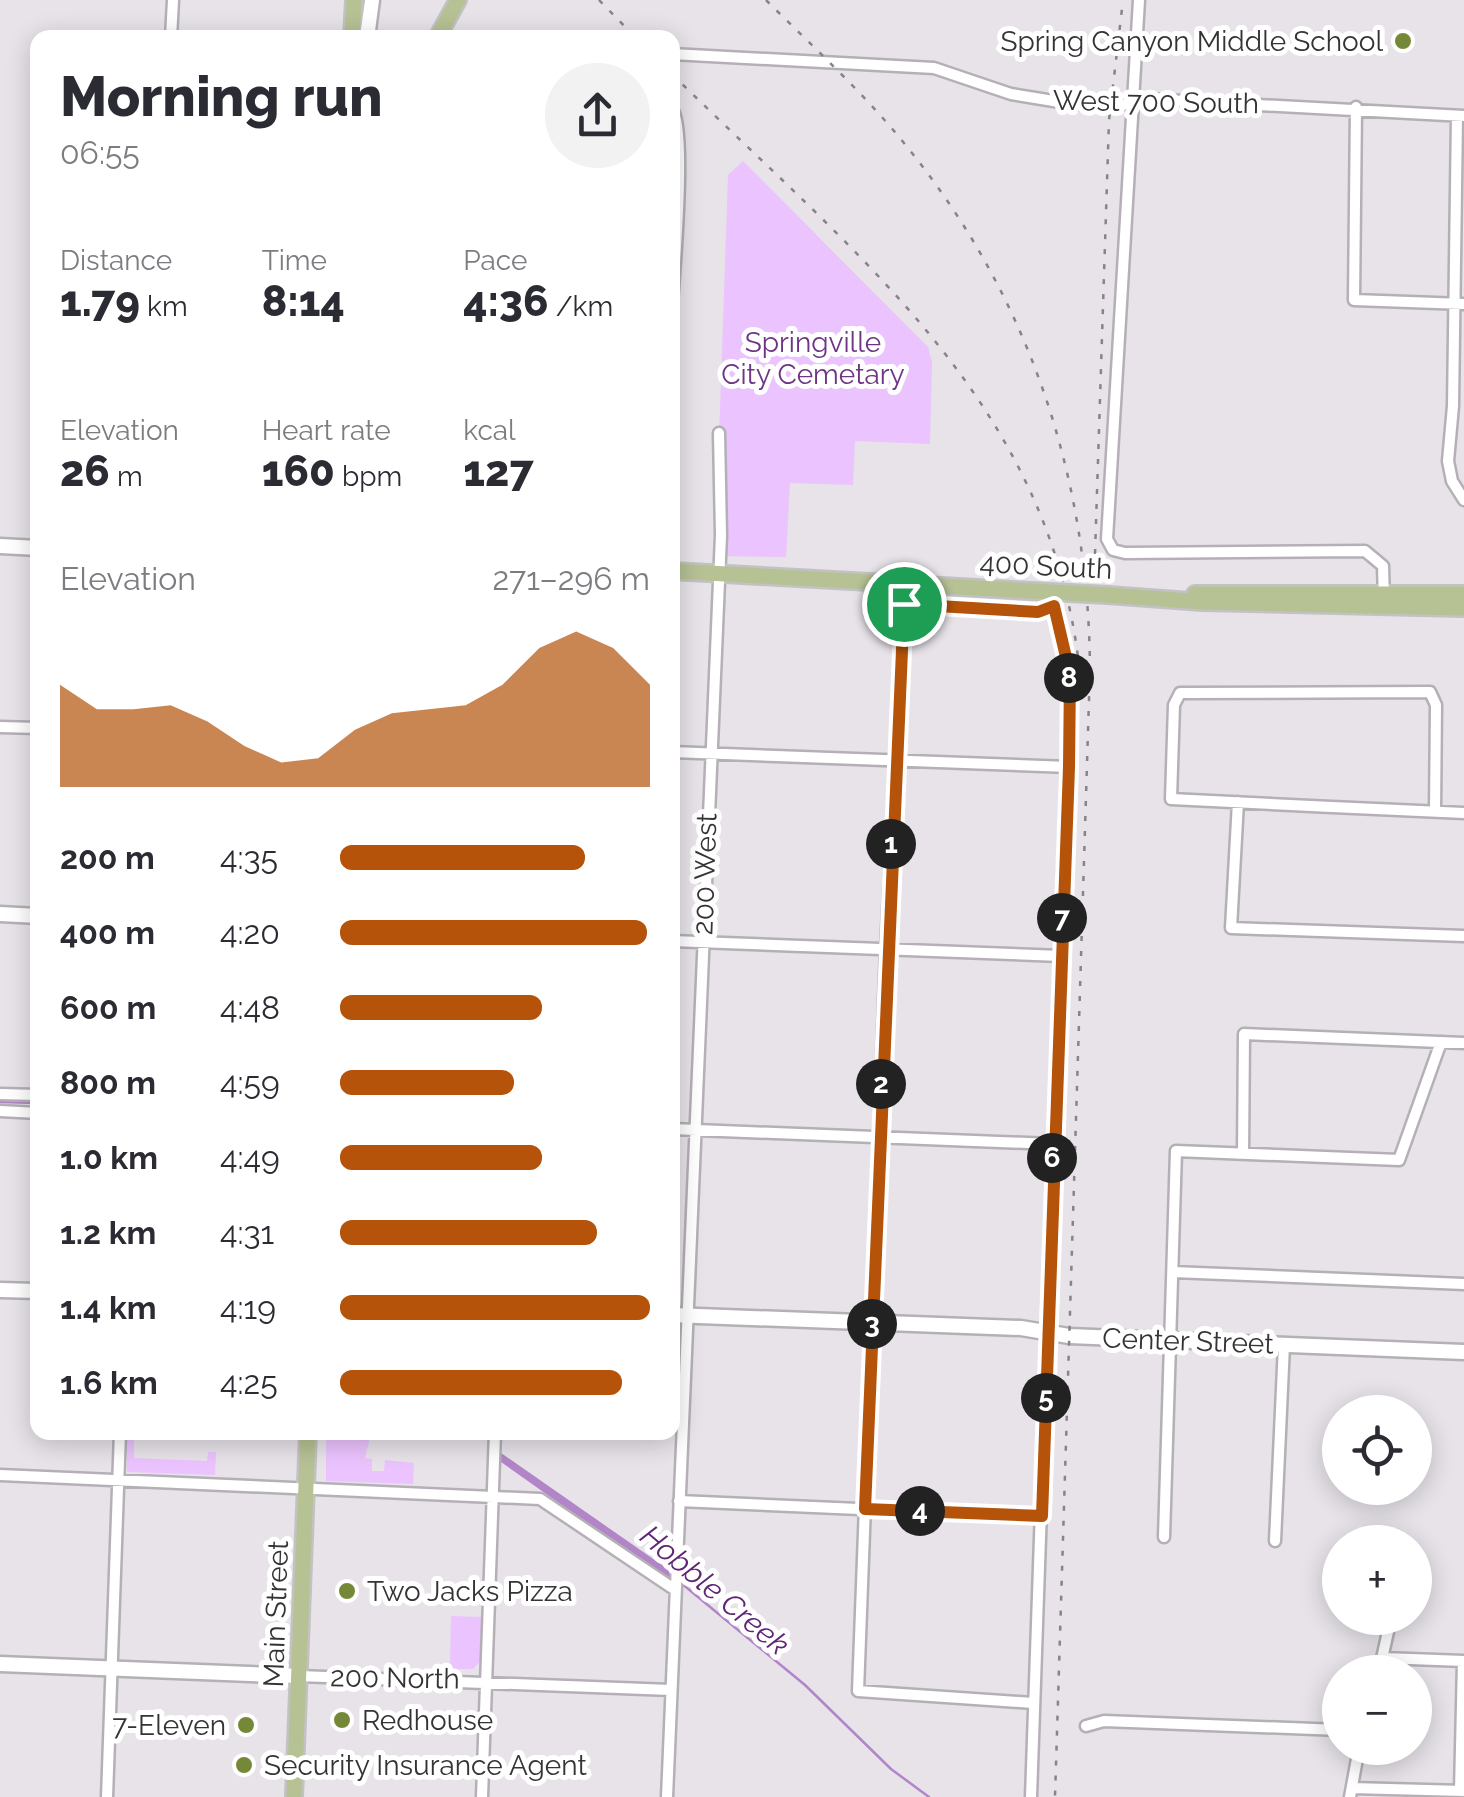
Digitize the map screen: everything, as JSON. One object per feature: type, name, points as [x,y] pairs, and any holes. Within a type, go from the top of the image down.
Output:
[{"type":"main road","points":[[352,30],[354,0]]},
{"type":"main road","points":[[441,30],[458,0]]},
{"type":"main road","name":"400 South","points":[[680,571],[1176,597],[1203,602],[1384,600],[1464,594]]},
{"type":"main road","name":"400 South","points":[[1384,600],[1464,608]]},
{"type":"main road","name":"Main Street","points":[[294,1797],[308,1440]]},
{"type":"street","points":[[172,30],[173,0]]},
{"type":"street","points":[[368,30],[372,0]]},
{"type":"street","points":[[1139,0],[1107,539],[1113,550],[1355,549],[1375,556],[1383,566],[1384,600]]},
{"type":"street","name":"West 700 South","points":[[680,54],[934,68],[1011,94],[1072,104],[1131,101],[1356,107],[1461,116]]},
{"type":"street","points":[[1356,107],[1354,300],[1459,304]]},
{"type":"street","points":[[1461,116],[1459,406],[1448,468],[1464,500]]},
{"type":"street","name":"200 West","points":[[680,1316],[694,1130],[718,572],[719,433]]},
{"type":"street","points":[[0,546],[30,548]]},
{"type":"street","name":"400 South","points":[[896,760],[904,604],[1038,612],[1054,606],[1070,674],[1069,767]]},
{"type":"street","points":[[1435,812],[1436,697],[1425,691],[1180,694],[1174,706],[1172,799],[1464,814]]},
{"type":"street","points":[[0,727],[30,728]]},
{"type":"street","points":[[680,752],[1069,767],[1030,1797]]},
{"type":"street","points":[[896,760],[858,1691],[1032,1703]]},
{"type":"street","points":[[1238,802],[1231,928],[1464,936]]},
{"type":"street","points":[[0,914],[30,916]]},
{"type":"street","points":[[680,941],[1061,956]]},
{"type":"street","points":[[1243,1154],[1244,1034],[1464,1043]]},
{"type":"street","points":[[1164,1537],[1176,1151],[1399,1160],[1441,1042]]},
{"type":"street","points":[[0,1094],[30,1095]]},
{"type":"street","points":[[0,1111],[30,1113]]},
{"type":"street","points":[[680,1129],[1052,1144]]},
{"type":"street","points":[[1173,1272],[1464,1284]]},
{"type":"street","points":[[0,1290],[30,1292]]},
{"type":"street","name":"Center Street","points":[[680,1316],[1049,1331],[1171,1341],[1463,1349]]},
{"type":"street","points":[[1275,1541],[1284,1345]]},
{"type":"street","points":[[106,1797],[120,1440]]},
{"type":"street","points":[[482,1797],[494,1440]]},
{"type":"street","name":"200 West","points":[[667,1797],[679,1440]]},
{"type":"street","points":[[0,1475],[540,1500],[674,1590]]},
{"type":"street","points":[[679,1501],[1042,1516]]},
{"type":"street","points":[[1357,1765],[1351,1792],[1462,1791],[1464,1660],[1432,1659]]},
{"type":"street","name":"200 North","points":[[0,1664],[671,1690]]},
{"type":"street","points":[[1086,1726],[1104,1721],[1322,1729]]},
{"type":"green space","name":"Springville City Cemetary","points":[[743,161],[928,347],[932,362],[930,444],[855,441],[853,485],[790,483],[786,557],[715,556],[728,175]]},
{"type":"green space","points":[[127,1440],[134,1440],[134,1458],[207,1461],[208,1452],[216,1452],[215,1475],[127,1472]]},
{"type":"green space","points":[[326,1440],[369,1440],[365,1458],[372,1459],[372,1471],[384,1471],[385,1460],[414,1463],[413,1484],[326,1481]]},
{"type":"green space","points":[[451,1616],[482,1617],[481,1660],[473,1669],[450,1669]]},
{"type":"shaded area","points":[[501,1453],[672,1572],[672,1583],[501,1462]]},
{"type":"waterway","name":"Hobble Creek","points":[[0,1102],[30,1103]]},
{"type":"waterway","name":"Hobble Creek","points":[[681,1583],[805,1685],[891,1769],[929,1797]]},
{"type":"railway","points":[[599,0],[628,30]]},
{"type":"railway","points":[[766,0],[892,128],[950,205],[987,265],[1044,392],[1078,526],[1087,596],[1090,667],[1055,1797]]},
{"type":"railway","points":[[1095,554],[1109,120],[1123,0]]},
{"type":"railway","points":[[680,82],[871,268],[931,336],[984,408],[1027,485],[1060,570],[1079,665]]},
{"type":"place","name":"Spring Canyon Middle School","points":[[1403,41]]},
{"type":"place","name":"Two Jacks Pizza","points":[[347,1591]]},
{"type":"place","name":"Redhouse","points":[[342,1720]]},
{"type":"place","name":"7-Eleven","points":[[246,1725]]},
{"type":"place","name":"Security Insurance Agent","points":[[244,1765]]},
{"type":"route","points":[[904,604],[1038,612],[1054,606],[1070,674],[1042,1516],[865,1509],[886,949],[904,604]]}]
